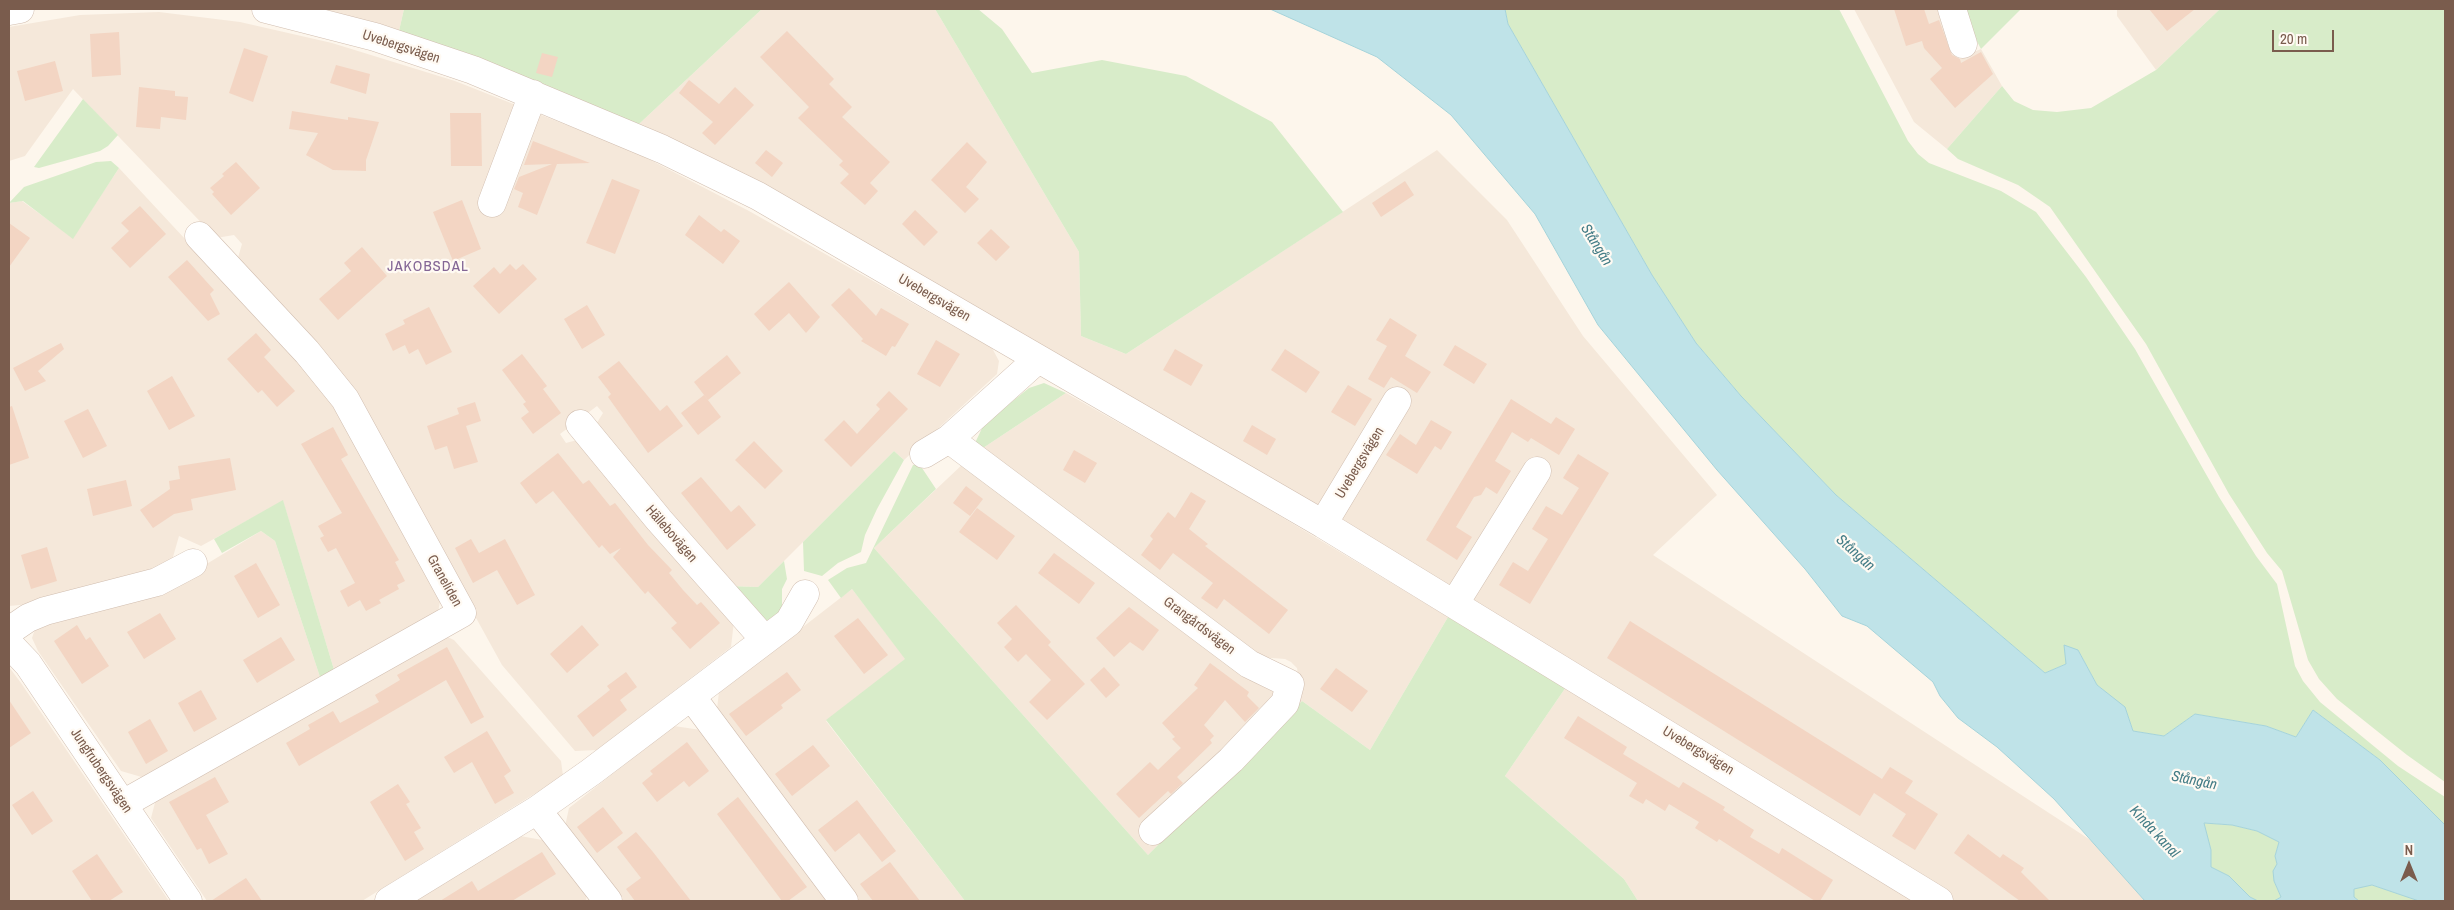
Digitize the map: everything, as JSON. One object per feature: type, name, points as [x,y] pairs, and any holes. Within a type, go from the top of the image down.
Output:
[{"type":"street","points":[[9,11],[20,9]]},
{"type":"street","name":"Uvebergsvägen","points":[[266,9],[376,37],[473,70],[662,149],[758,196],[1324,524],[1939,901]]},
{"type":"street","points":[[1952,9],[1963,44]]},
{"type":"street","points":[[492,203],[533,94]]},
{"type":"street","name":"Graneliden","points":[[123,804],[462,613],[345,399],[294,337],[199,236]]},
{"type":"street","points":[[924,454],[949,439],[1038,359]]},
{"type":"street","name":"Uvebergsvägen","points":[[1324,524],[1397,401]]},
{"type":"street","name":"Hällebovägen","points":[[580,424],[659,520],[764,640]]},
{"type":"street","name":"Grangårdsvägen","points":[[949,439],[1249,664],[1290,684],[1285,703],[1231,760],[1153,831]]},
{"type":"street","points":[[1455,603],[1537,471]]},
{"type":"street","points":[[9,631],[28,618],[45,611],[157,582],[193,563]]},
{"type":"street","points":[[389,901],[537,810],[591,772],[789,622],[805,594]]},
{"type":"street","name":"Jungfrubergsvägen","points":[[9,644],[28,664],[188,901]]},
{"type":"street","points":[[691,696],[844,901]]},
{"type":"street","points":[[537,810],[608,901]]},
{"type":"shaded area","points":[[324,9],[404,9],[399,31]]},
{"type":"shaded area","points":[[762,9],[935,9],[1079,252],[1081,336],[1126,354],[1437,150],[1507,220],[1583,336],[1717,495],[1653,555],[2092,841],[2145,901],[1956,901],[1580,665],[1216,446],[764,187],[639,124]]},
{"type":"shaded area","points":[[1854,9],[1945,9],[1954,36],[1946,41],[1952,54],[1969,54],[1981,49],[2002,86],[1947,149],[1914,122]]},
{"type":"shaded area","points":[[2117,9],[2220,9],[2156,70],[2117,16]]},
{"type":"shaded area","points":[[159,12],[240,22],[332,43],[455,81],[635,152],[749,211],[992,348],[999,361],[997,374],[904,460],[894,451],[758,587],[727,586],[595,426],[603,413],[597,406],[560,434],[566,443],[581,439],[734,621],[731,647],[597,750],[575,751],[502,665],[344,378],[237,261],[242,244],[234,235],[216,238],[73,89],[25,156],[9,161],[9,27],[80,15]]},
{"type":"shaded area","points":[[119,168],[331,396],[441,596],[438,612],[335,673],[283,501],[201,546],[179,536],[171,564],[149,575],[31,604],[9,606],[9,203],[22,201],[73,238]]},
{"type":"shaded area","points":[[1066,393],[1220,480],[1448,617],[1370,750],[1302,701],[1148,855],[874,548],[965,462],[1258,684],[1289,700],[1298,675],[1297,668],[1291,662],[1285,659],[1259,657],[980,450]]},
{"type":"shaded area","points":[[261,531],[275,541],[321,680],[145,778],[121,771],[38,651],[32,638],[35,629],[195,571]]},
{"type":"shaded area","points":[[852,589],[906,659],[826,721],[965,901],[857,901],[716,717],[719,692]]},
{"type":"shaded area","points":[[443,635],[454,640],[561,761],[563,776],[362,901],[207,901],[151,818],[157,795]]},
{"type":"shaded area","points":[[9,667],[21,683],[169,901],[9,901]]},
{"type":"shaded area","points":[[1566,687],[1916,901],[1638,901],[1624,879],[1505,776]]},
{"type":"shaded area","points":[[674,726],[701,730],[834,901],[618,901],[564,831],[569,808]]},
{"type":"shaded area","points":[[520,836],[548,841],[587,891],[586,901],[416,901]]},
{"type":"green space","points":[[404,9],[762,9],[639,124],[399,31]]},
{"type":"green space","points":[[935,9],[978,9],[1002,29],[1032,73],[1102,60],[1186,76],[1272,122],[1343,212],[1126,354],[1081,336],[1079,252]]},
{"type":"green space","points":[[1505,9],[1839,9],[1908,141],[1918,154],[1929,163],[2001,191],[2036,212],[2086,277],[2135,349],[2219,497],[2256,556],[2277,584],[2295,666],[2303,681],[2320,702],[2398,766],[2445,797],[2445,825],[2380,760],[2313,710],[2296,737],[2266,726],[2195,714],[2164,736],[2133,731],[2125,708],[2097,685],[2078,650],[2066,664],[2045,673],[1836,495],[1741,396],[1696,343],[1652,275],[1508,24]]},
{"type":"green space","points":[[1960,9],[2021,9],[1981,49]]},
{"type":"green space","points":[[2220,9],[2445,9],[2445,782],[2407,755],[2337,699],[2319,679],[2308,660],[2282,571],[2267,553],[2229,494],[2146,344],[2050,207],[2018,185],[1958,159],[1947,149],[2002,86],[2014,101],[2033,110],[2057,112],[2091,108],[2156,70]]},
{"type":"green space","points":[[83,99],[118,135],[108,146],[100,151],[39,168],[34,167]]},
{"type":"green space","points":[[111,161],[119,168],[73,239],[23,201],[9,203],[24,187],[96,162]]},
{"type":"green space","points":[[1044,383],[1066,393],[980,450],[975,443],[984,424],[1029,388]]},
{"type":"green space","points":[[894,451],[904,460],[877,509],[865,535],[861,552],[838,563],[822,576],[804,571],[803,542]]},
{"type":"green space","points":[[913,465],[920,465],[936,489],[874,548],[1148,855],[1302,701],[1370,750],[1448,617],[1566,687],[1505,776],[1624,879],[1638,901],[965,901],[826,720],[905,659],[852,589],[841,598],[828,580],[847,568],[866,563]]},
{"type":"green space","points":[[283,500],[335,673],[321,680],[275,541],[261,531],[222,553],[214,539]]},
{"type":"green space","points":[[784,561],[787,579],[782,589],[782,611],[770,620],[764,620],[727,586],[758,587]]},
{"type":"green space","points":[[2203,823],[2232,825],[2257,831],[2279,842],[2275,856],[2277,864],[2274,881],[2281,897],[2274,901],[2258,901],[2250,897],[2229,876],[2211,867],[2211,850]]},
{"type":"green space","points":[[2372,885],[2419,901],[2359,901],[2354,897],[2354,889],[2357,886]]},
{"type":"water","points":[[1270,9],[1505,9],[1508,24],[1652,275],[1696,343],[1741,396],[1836,495],[2045,673],[2066,664],[2064,645],[2078,650],[2097,685],[2125,707],[2133,731],[2164,736],[2195,714],[2266,726],[2296,737],[2313,710],[2380,760],[2445,825],[2445,901],[2419,901],[2372,885],[2354,889],[2354,897],[2359,901],[2274,901],[2281,897],[2274,881],[2273,871],[2277,864],[2275,856],[2279,842],[2257,831],[2232,825],[2204,823],[2211,850],[2211,867],[2229,876],[2250,897],[2258,901],[2145,901],[2054,799],[1997,747],[1958,718],[1940,696],[1933,682],[1867,626],[1842,616],[1805,569],[1717,470],[1598,325],[1535,214],[1451,115],[1377,57]]},
{"type":"building","points":[[1894,9],[1924,9],[1929,24],[1939,20],[1952,55],[1960,59],[1961,63],[1981,52],[1993,74],[1955,108],[1930,79],[1942,68],[1924,48],[1922,41],[1906,46]]},
{"type":"building","points":[[2149,9],[2195,9],[2167,31]]},
{"type":"building","points":[[787,31],[834,79],[829,84],[852,107],[842,117],[890,162],[870,183],[878,191],[865,205],[840,183],[849,174],[839,165],[843,161],[798,118],[809,107],[760,57]]},
{"type":"building","points":[[119,32],[121,75],[92,77],[90,34]]},
{"type":"building","points":[[244,48],[268,56],[253,102],[229,93]]},
{"type":"building","points":[[542,53],[558,57],[552,77],[536,73]]},
{"type":"building","points":[[55,61],[63,91],[25,101],[17,71]]},
{"type":"building","points":[[336,65],[370,74],[366,94],[330,83]]},
{"type":"building","points":[[689,80],[719,104],[735,87],[754,105],[715,145],[702,133],[713,122],[679,93]]},
{"type":"building","points":[[139,87],[175,91],[175,96],[188,97],[186,120],[161,117],[160,129],[136,127]]},
{"type":"building","points":[[292,111],[348,120],[348,117],[379,122],[366,160],[366,171],[333,170],[306,155],[318,133],[289,129]]},
{"type":"building","points":[[450,113],[481,113],[482,166],[451,166]]},
{"type":"building","points":[[533,141],[590,163],[557,164],[537,215],[518,207],[523,193],[514,189],[519,177],[552,164],[524,165]]},
{"type":"building","points":[[967,142],[987,162],[966,187],[979,199],[965,213],[931,180]]},
{"type":"building","points":[[766,150],[783,163],[772,177],[755,163]]},
{"type":"building","points":[[236,162],[260,188],[231,215],[212,194],[214,192],[210,188]]},
{"type":"building","points":[[612,179],[640,190],[615,254],[586,243]]},
{"type":"building","points":[[1405,181],[1414,195],[1381,217],[1372,203]]},
{"type":"building","points":[[462,200],[481,249],[453,261],[433,212]]},
{"type":"building","points":[[140,206],[166,234],[130,268],[111,248],[129,231],[121,223]]},
{"type":"building","points":[[915,210],[938,232],[924,246],[902,224]]},
{"type":"building","points":[[699,215],[721,232],[724,229],[740,241],[723,264],[685,235]]},
{"type":"building","points":[[9,223],[30,238],[9,267]]},
{"type":"building","points":[[991,229],[1010,247],[996,261],[977,243]]},
{"type":"building","points":[[362,247],[387,276],[338,320],[319,299],[351,271],[344,263]]},
{"type":"building","points":[[187,260],[214,290],[210,294],[220,314],[208,321],[168,277]]},
{"type":"building","points":[[510,264],[516,270],[523,264],[537,279],[499,314],[473,286],[494,267],[500,274]]},
{"type":"building","points":[[789,282],[820,317],[806,333],[789,313],[769,331],[754,314]]},
{"type":"building","points":[[849,288],[876,316],[881,308],[909,324],[895,347],[892,346],[886,356],[861,341],[863,339],[831,305]]},
{"type":"building","points":[[587,305],[605,335],[582,349],[564,319]]},
{"type":"building","points":[[429,307],[452,352],[426,365],[418,349],[409,354],[405,345],[393,351],[385,334],[405,324],[403,320]]},
{"type":"building","points":[[1390,318],[1417,335],[1405,356],[1431,372],[1417,393],[1391,377],[1384,388],[1368,379],[1387,346],[1376,340]]},
{"type":"building","points":[[256,333],[271,350],[264,357],[295,391],[277,407],[262,390],[258,393],[227,359]]},
{"type":"building","points":[[936,340],[960,354],[940,387],[917,374]]},
{"type":"building","points":[[61,343],[64,349],[38,371],[46,381],[25,391],[13,368]]},
{"type":"building","points":[[1455,345],[1487,364],[1474,384],[1443,365]]},
{"type":"building","points":[[1175,349],[1203,365],[1191,386],[1163,370]]},
{"type":"building","points":[[1285,349],[1320,372],[1306,393],[1271,370]]},
{"type":"building","points":[[522,354],[547,386],[543,389],[561,413],[533,434],[521,418],[529,412],[523,404],[526,402],[502,370]]},
{"type":"building","points":[[727,355],[741,373],[708,400],[694,382]]},
{"type":"building","points":[[619,361],[660,411],[667,405],[683,426],[648,453],[608,397],[611,394],[598,377]]},
{"type":"building","points":[[172,376],[195,416],[169,430],[147,391]]},
{"type":"building","points":[[1348,385],[1372,399],[1355,426],[1331,412]]},
{"type":"building","points":[[889,391],[908,409],[851,467],[824,440],[844,420],[857,434],[880,409],[876,405]]},
{"type":"building","points":[[704,395],[721,417],[698,435],[681,413]]},
{"type":"building","points":[[1511,399],[1551,424],[1556,417],[1575,429],[1559,455],[1531,438],[1528,442],[1512,432],[1495,461],[1511,471],[1497,494],[1486,487],[1481,495],[1474,497],[1456,527],[1472,537],[1457,560],[1426,540]]},
{"type":"building","points":[[475,402],[481,421],[466,426],[478,462],[454,469],[447,446],[435,450],[427,426],[459,414],[457,408]]},
{"type":"building","points":[[12,406],[29,458],[9,465],[9,407]]},
{"type":"building","points":[[88,409],[107,446],[83,458],[64,421]]},
{"type":"building","points":[[1431,420],[1452,432],[1441,450],[1435,446],[1417,474],[1386,455],[1400,434],[1416,445]]},
{"type":"building","points":[[1252,425],[1276,439],[1267,455],[1243,441]]},
{"type":"building","points":[[333,427],[348,455],[341,459],[399,560],[395,562],[405,581],[397,585],[399,589],[379,600],[381,603],[366,611],[360,600],[348,607],[340,591],[355,583],[336,548],[328,552],[320,538],[324,536],[318,526],[342,513],[301,444]]},
{"type":"building","points":[[754,441],[783,471],[765,489],[735,460]]},
{"type":"building","points":[[1074,450],[1097,463],[1085,483],[1063,470]]},
{"type":"building","points":[[558,453],[583,484],[589,480],[610,506],[615,503],[648,545],[672,570],[669,573],[683,590],[697,605],[701,602],[720,623],[690,649],[671,628],[677,623],[648,591],[645,594],[613,557],[621,548],[610,554],[602,545],[599,548],[553,491],[536,504],[520,483]]},
{"type":"building","points":[[1578,454],[1609,473],[1530,604],[1499,585],[1513,562],[1528,571],[1548,539],[1532,529],[1546,506],[1562,515],[1579,488],[1563,478]]},
{"type":"building","points":[[230,458],[236,490],[191,499],[193,510],[174,514],[153,528],[140,510],[170,489],[169,481],[180,479],[178,466]]},
{"type":"building","points":[[701,477],[731,512],[739,505],[756,525],[727,550],[681,493]]},
{"type":"building","points":[[126,480],[132,506],[93,516],[87,489]]},
{"type":"building","points":[[966,486],[983,499],[970,516],[953,503]]},
{"type":"building","points":[[1191,492],[1206,501],[1189,529],[1208,544],[1205,546],[1288,610],[1269,634],[1224,599],[1217,609],[1201,598],[1213,583],[1173,553],[1160,570],[1141,555],[1153,539],[1150,536],[1168,512],[1175,518]]},
{"type":"building","points":[[977,508],[1015,536],[997,560],[959,532]]},
{"type":"building","points":[[471,539],[479,553],[505,539],[535,595],[517,605],[497,570],[473,583],[455,548]]},
{"type":"building","points":[[47,547],[57,581],[31,589],[21,555]]},
{"type":"building","points":[[1054,553],[1095,583],[1079,604],[1038,573]]},
{"type":"building","points":[[256,563],[280,605],[258,618],[234,576]]},
{"type":"building","points":[[1016,605],[1051,642],[1048,645],[1085,684],[1047,720],[1029,702],[1051,680],[1026,654],[1018,662],[1004,647],[1012,639],[997,623]]},
{"type":"building","points":[[1129,607],[1159,630],[1143,651],[1130,642],[1114,657],[1096,638]]},
{"type":"building","points":[[160,613],[176,639],[144,659],[127,632]]},
{"type":"building","points":[[858,618],[888,655],[864,674],[834,636]]},
{"type":"building","points":[[1630,621],[1882,779],[1890,767],[1913,781],[1905,793],[1938,814],[1915,850],[1892,836],[1906,814],[1874,793],[1860,816],[1607,658]]},
{"type":"building","points":[[77,625],[86,640],[90,637],[109,666],[82,684],[54,641]]},
{"type":"building","points":[[582,625],[599,645],[567,673],[550,654]]},
{"type":"building","points":[[281,637],[295,660],[257,683],[243,660]]},
{"type":"building","points":[[447,647],[484,717],[471,724],[446,680],[299,766],[286,743],[310,729],[308,725],[333,711],[340,723],[379,702],[375,695],[400,680],[397,675]]},
{"type":"building","points":[[1210,663],[1249,692],[1247,696],[1259,708],[1245,722],[1225,700],[1204,725],[1214,736],[1210,740],[1212,743],[1177,777],[1183,783],[1171,794],[1168,791],[1139,818],[1116,794],[1150,762],[1158,770],[1181,748],[1172,739],[1175,737],[1162,723],[1198,688],[1194,685]]},
{"type":"building","points":[[1104,667],[1120,685],[1106,698],[1090,680]]},
{"type":"building","points":[[1336,668],[1368,691],[1352,712],[1320,689]]},
{"type":"building","points":[[626,672],[637,687],[620,700],[627,710],[593,737],[577,716],[610,690],[607,686]]},
{"type":"building","points":[[787,672],[801,690],[781,705],[783,708],[746,736],[729,714]]},
{"type":"building","points":[[201,690],[217,719],[194,732],[178,703]]},
{"type":"building","points":[[9,700],[31,733],[9,748]]},
{"type":"building","points":[[1578,716],[1627,747],[1623,754],[1679,788],[1683,782],[1725,807],[1723,810],[1754,830],[1750,837],[1779,854],[1782,848],[1833,880],[1820,901],[1815,901],[1719,839],[1717,842],[1695,828],[1699,822],[1669,804],[1665,811],[1646,799],[1643,804],[1629,796],[1637,783],[1564,738]]},
{"type":"building","points":[[150,719],[168,751],[146,764],[128,732]]},
{"type":"building","points":[[487,731],[511,771],[504,776],[514,793],[495,804],[472,762],[454,773],[444,757]]},
{"type":"building","points":[[687,742],[709,771],[689,787],[684,781],[657,802],[642,783],[653,774],[650,771]]},
{"type":"building","points":[[813,745],[830,766],[792,796],[775,774]]},
{"type":"building","points":[[215,777],[229,802],[206,815],[228,854],[209,864],[201,848],[197,850],[169,802]]},
{"type":"building","points":[[398,784],[410,802],[406,804],[421,828],[414,832],[424,849],[405,861],[370,802]]},
{"type":"building","points":[[33,791],[53,821],[32,835],[12,805]]},
{"type":"building","points":[[738,797],[807,887],[788,901],[782,901],[717,814]]},
{"type":"building","points":[[857,800],[896,851],[882,862],[859,833],[835,852],[818,830]]},
{"type":"building","points":[[603,807],[623,833],[597,853],[577,827]]},
{"type":"building","points":[[636,832],[691,901],[635,901],[626,889],[641,878],[617,847]]},
{"type":"building","points":[[1968,834],[2000,858],[2003,854],[2024,868],[2021,872],[2050,901],[2020,901],[1954,853]]},
{"type":"building","points":[[542,852],[556,874],[512,901],[440,901],[472,881],[478,891]]},
{"type":"building","points":[[97,854],[123,892],[109,901],[92,901],[72,871]]},
{"type":"building","points":[[890,862],[920,901],[873,901],[860,884]]},
{"type":"building","points":[[246,878],[262,901],[211,901],[235,885]]},
{"type":"district","name":"JAKOBSDAL","points":[[428,267]]},
{"type":"water label","name":"Stångån","points":[[1596,245]]},
{"type":"water label","name":"Stångån","points":[[1855,553]]},
{"type":"water label","name":"Stångån","points":[[2194,781]]},
{"type":"water label","name":"Kinda kanal","points":[[2154,832]]}]
